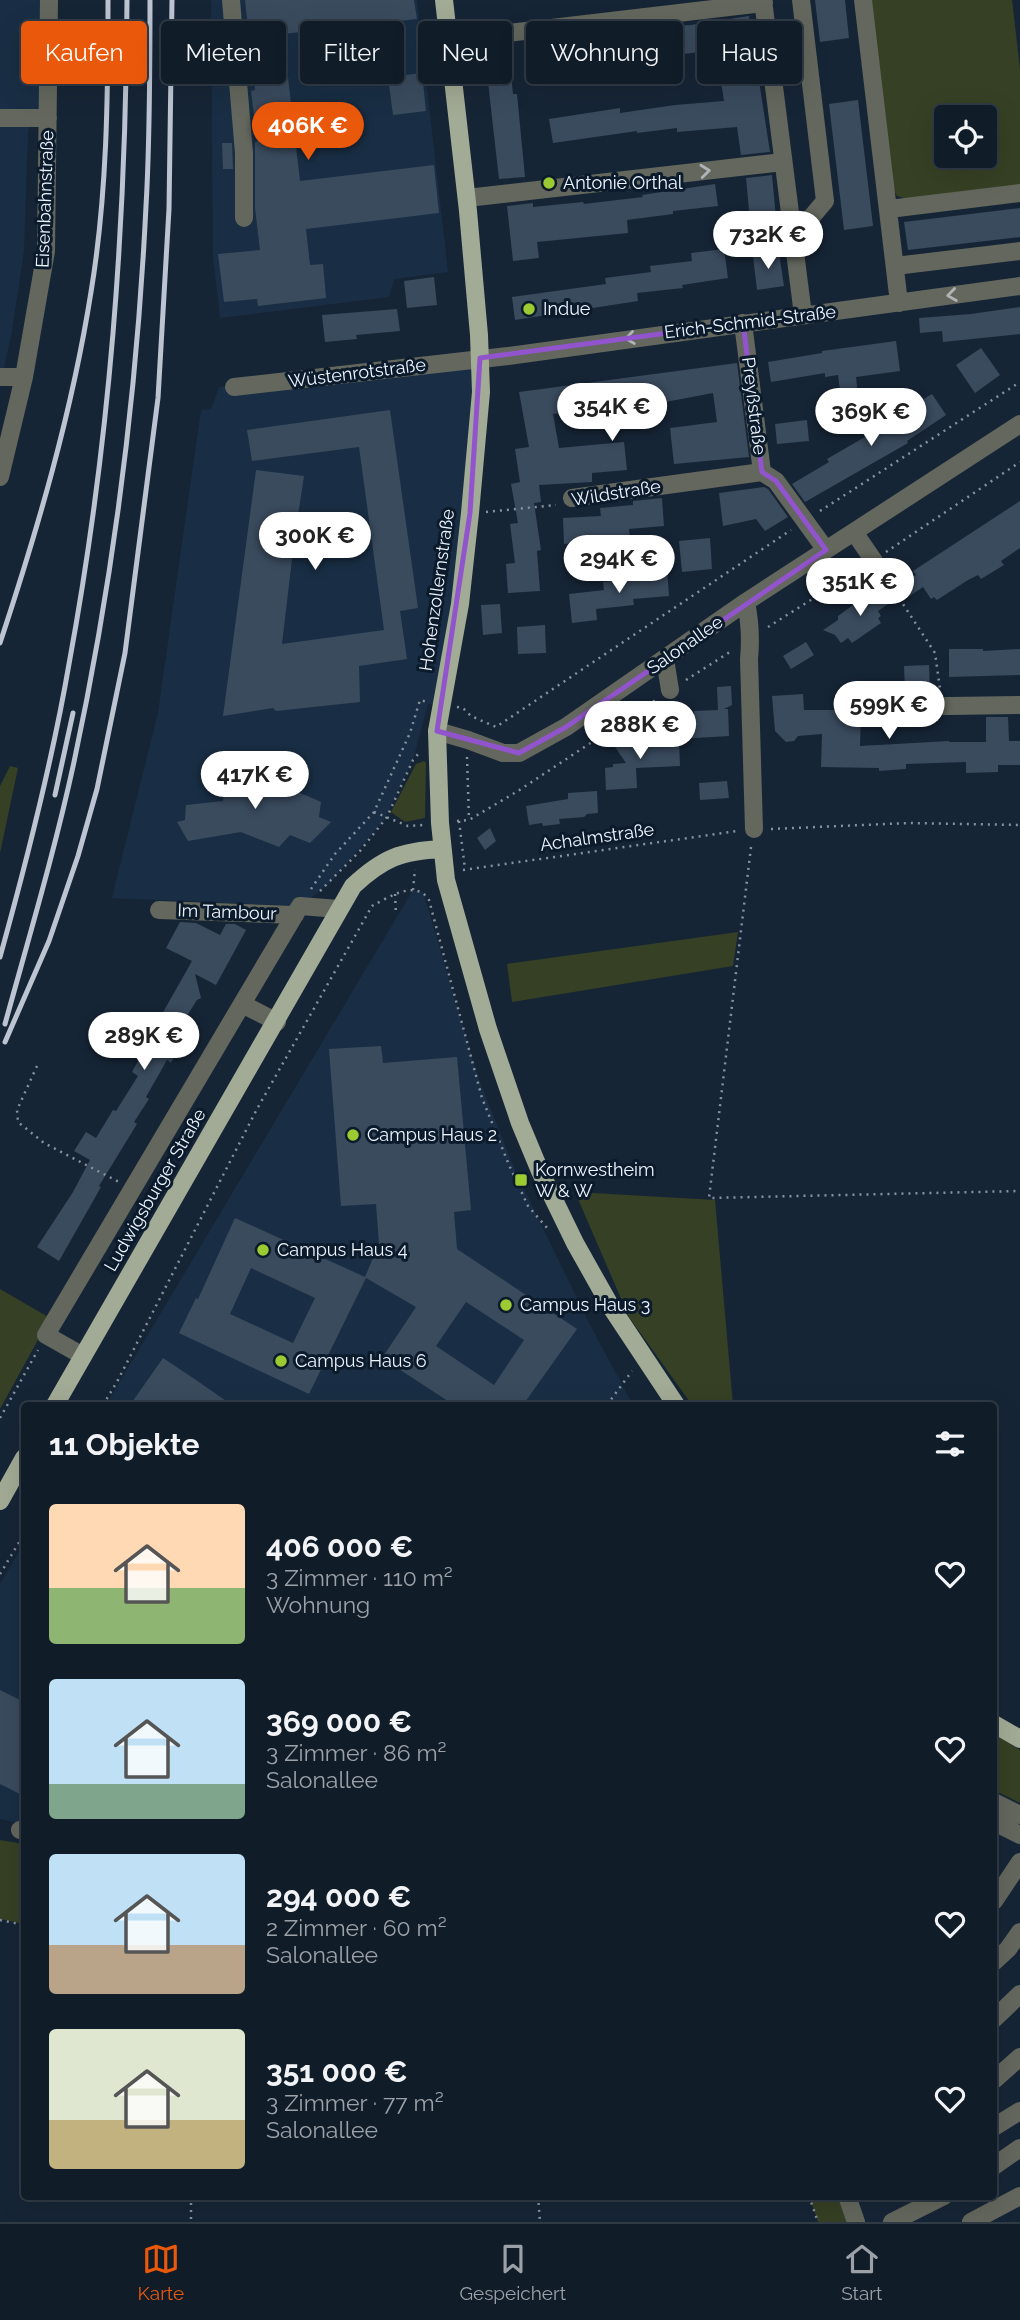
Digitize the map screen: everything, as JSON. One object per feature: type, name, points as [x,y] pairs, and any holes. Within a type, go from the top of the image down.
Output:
[{"type":"main road","name":"Hohenzollernstraße","points":[[444,0],[446,21]]},
{"type":"main road","name":"Hohenzollernstraße","points":[[453,84],[467,198],[481,392],[460,604],[435,717],[445,873],[488,1029],[520,1123],[540,1171],[575,1243],[611,1307],[674,1402]]},
{"type":"main road","name":"Ludwigsburger Straße","points":[[57,1402],[353,886],[390,858],[442,849]]},
{"type":"main road","points":[[0,1501],[21,1463]]},
{"type":"main road","points":[[997,1726],[1020,1739]]},
{"type":"street","name":"Eisenbahnstraße","points":[[0,477],[3,450],[24,377],[46,251],[49,0]]},
{"type":"street","points":[[231,0],[244,153],[244,218]]},
{"type":"street","points":[[793,239],[825,201],[801,0]]},
{"type":"street","points":[[863,0],[899,303]]},
{"type":"street","points":[[512,32],[764,2],[803,316]]},
{"type":"street","points":[[0,118],[48,118]]},
{"type":"street","points":[[467,198],[783,162]]},
{"type":"street","points":[[889,209],[1020,193]]},
{"type":"street","points":[[895,266],[1020,251]]},
{"type":"street","name":"Erich-Schmid-Straße","points":[[480,358],[1020,286]]},
{"type":"street","name":"Preyßstraße","points":[[743,323],[762,472],[776,481],[826,550]]},
{"type":"street","name":"Wüstenrotstraße","points":[[234,387],[480,358]]},
{"type":"street","points":[[0,377],[24,377]]},
{"type":"street","name":"Salonallee","points":[[435,717],[468,740],[503,753],[519,753],[566,727],[746,602],[1020,424]]},
{"type":"street","name":"Wildstraße","points":[[572,498],[762,472]]},
{"type":"street","points":[[853,532],[874,561]]},
{"type":"street","name":"Salonallee","points":[[746,602],[751,638],[748,659],[754,830]]},
{"type":"street","points":[[665,659],[670,690]]},
{"type":"street","points":[[849,702],[880,707],[1020,705]]},
{"type":"street","name":"Im Tambour","points":[[159,910],[339,909]]},
{"type":"street","points":[[83,1356],[47,1335],[297,911]]},
{"type":"street","points":[[242,1004],[277,1022]]},
{"type":"street","points":[[997,1804],[1020,1815]]},
{"type":"street","points":[[997,1824],[1020,1835]]},
{"type":"street","points":[[997,1896],[1020,1862]]},
{"type":"street","points":[[997,1959],[1020,1932]]},
{"type":"street","points":[[997,2016],[1020,1994]]},
{"type":"street","points":[[997,2077],[1020,2057]]},
{"type":"street","points":[[997,2125],[1020,2111]]},
{"type":"street","points":[[997,2164],[1020,2148]]},
{"type":"street","points":[[971,2222],[1020,2196]]},
{"type":"street","points":[[848,2200],[856,2222]]},
{"type":"street","points":[[892,2222],[936,2200]]},
{"type":"path","points":[[471,716],[496,727],[1020,382]]},
{"type":"path","name":"Wildstraße","points":[[470,513],[556,506],[572,498]]},
{"type":"path","points":[[874,561],[935,653],[940,692],[952,705]]},
{"type":"path","points":[[297,911],[335,854],[374,812],[410,733],[419,701],[435,717],[387,817],[329,884]]},
{"type":"path","points":[[468,740],[466,765],[469,820]]},
{"type":"path","points":[[374,812],[408,826]]},
{"type":"path","name":"Achalmstraße","points":[[445,873],[717,832],[909,823],[1020,825]]},
{"type":"path","points":[[754,830],[709,1198],[1020,1191]]},
{"type":"path","points":[[105,1402],[257,1109],[372,906],[395,894],[413,890],[423,892]]},
{"type":"path","points":[[395,894],[396,915]]},
{"type":"path","points":[[37,1066],[17,1110],[18,1122],[44,1143],[133,1190]]},
{"type":"path","points":[[0,1418],[47,1335]]},
{"type":"path","points":[[609,1402],[632,1371]]},
{"type":"path","points":[[0,1574],[21,1539]]},
{"type":"path","points":[[0,1920],[21,1924]]},
{"type":"path","points":[[191,2200],[191,2222]]},
{"type":"path","points":[[538,2200],[540,2222]]},
{"type":"path","points":[[810,2200],[818,2222]]},
{"type":"highlighted area","points":[[743,323],[762,472],[776,481],[826,550],[566,727],[519,753],[437,731],[470,513],[480,358]]},
{"type":"shaded area","points":[[0,0],[40,0],[40,21],[21,21],[21,84],[42,84],[42,107],[28,130],[24,251],[11,337],[0,383]]},
{"type":"shaded area","points":[[211,0],[417,0],[419,21],[418,84],[427,84],[448,272],[394,279],[389,297],[220,318],[213,257],[212,84],[286,84],[286,21],[211,21]]},
{"type":"shaded area","points":[[480,358],[441,704],[428,704],[413,760],[384,820],[329,884],[300,906],[112,898],[158,713],[201,410],[211,409],[219,387]]},
{"type":"shaded area","points":[[413,890],[423,892],[478,1077],[517,1175],[590,1325],[631,1402],[108,1402]]},
{"type":"shaded area","points":[[21,1547],[21,1823],[0,1819],[0,1584]]},
{"type":"green space","points":[[869,0],[1012,0],[1020,69],[1020,185],[907,199],[897,196],[892,187]]},
{"type":"green space","points":[[424,761],[425,818],[405,822],[391,812],[416,764]]},
{"type":"green space","points":[[10,766],[18,768],[0,853],[0,786]]},
{"type":"green space","points":[[738,932],[733,966],[512,1002],[507,964]]},
{"type":"green space","points":[[575,1192],[715,1200],[733,1402],[690,1402],[629,1317]]},
{"type":"green space","points":[[0,1289],[50,1318],[0,1409]]},
{"type":"green space","points":[[997,1736],[1020,1750],[1020,1803],[997,1792]]},
{"type":"green space","points":[[0,1840],[21,1844],[21,1923],[0,1919]]},
{"type":"green space","points":[[810,2200],[846,2200],[856,2222],[818,2222]]},
{"type":"building","points":[[245,0],[414,0],[417,19],[300,21],[300,32],[286,34],[286,21],[247,21]]},
{"type":"building","points":[[815,0],[845,0],[849,38],[820,42]]},
{"type":"building","points":[[749,16],[750,21],[717,21]]},
{"type":"building","points":[[697,24],[697,52],[683,54],[683,26]]},
{"type":"building","points":[[286,60],[300,181],[434,165],[439,213],[306,229],[310,265],[323,264],[326,298],[258,306],[257,299],[224,302],[218,254],[260,250],[255,208],[257,142],[251,91],[255,90],[254,84],[286,84]]},
{"type":"building","points":[[418,73],[418,84],[423,84],[426,111],[393,115],[389,84],[404,84],[404,75]]},
{"type":"building","points":[[488,84],[512,84],[513,94],[517,94],[525,177],[499,179]]},
{"type":"building","points":[[721,84],[760,84],[770,152],[741,155],[737,127],[677,132],[677,128],[637,131],[553,143],[549,119],[620,108],[620,113],[724,101]]},
{"type":"building","points":[[858,100],[873,226],[844,230],[829,104]]},
{"type":"building","points":[[222,143],[232,143],[233,169],[223,169]]},
{"type":"building","points":[[772,175],[776,218],[750,221],[746,178]]},
{"type":"building","points":[[715,184],[718,206],[627,220],[628,233],[537,242],[539,258],[513,261],[507,206],[533,203],[533,207],[584,204]]},
{"type":"building","points":[[1020,208],[1020,237],[908,250],[904,222]]},
{"type":"building","points":[[724,249],[728,278],[682,285],[683,288],[637,293],[638,301],[515,320],[512,297],[606,284],[605,278],[651,272],[650,266],[692,261],[691,253]]},
{"type":"building","points":[[779,253],[784,286],[757,290],[753,256]]},
{"type":"building","points":[[434,277],[437,305],[407,308],[404,281]]},
{"type":"building","points":[[1020,307],[1020,334],[943,342],[942,331],[920,333],[919,318]]},
{"type":"building","points":[[397,309],[400,331],[356,335],[357,339],[325,342],[322,315]]},
{"type":"building","points":[[896,341],[900,371],[856,377],[859,405],[842,407],[838,375],[825,377],[825,373],[771,382],[768,362],[822,351]]},
{"type":"building","points":[[981,348],[1000,375],[975,393],[956,365]]},
{"type":"building","points":[[737,363],[749,457],[674,464],[670,428],[717,422],[713,393],[644,406],[643,402],[553,414],[559,448],[624,442],[627,470],[592,473],[592,482],[539,485],[541,502],[534,503],[541,550],[537,551],[540,591],[508,593],[506,564],[515,563],[510,524],[518,523],[511,484],[520,482],[515,449],[529,447],[519,392]]},
{"type":"building","points":[[932,394],[946,415],[907,441],[908,443],[805,502],[792,484],[829,462],[827,459],[870,434],[864,435]]},
{"type":"building","points":[[390,410],[418,608],[400,611],[407,659],[359,666],[360,702],[276,711],[273,708],[223,716],[256,470],[304,476],[297,522],[320,525],[315,553],[293,551],[282,644],[384,630],[359,447],[252,461],[247,430]]},
{"type":"building","points":[[807,420],[809,441],[777,444],[775,424]]},
{"type":"building","points":[[764,487],[788,517],[765,531],[756,519],[723,526],[719,493]]},
{"type":"building","points":[[662,498],[664,526],[629,529],[630,538],[564,544],[563,518],[601,516],[600,508],[633,505],[633,501]]},
{"type":"building","points":[[1020,501],[1020,548],[1001,561],[1004,565],[981,579],[978,575],[968,580],[937,600],[934,597],[931,599],[923,587],[904,600],[896,588],[916,575],[913,571]]},
{"type":"building","points":[[710,538],[712,569],[682,572],[679,541]]},
{"type":"building","points":[[667,569],[669,596],[633,599],[634,605],[596,609],[597,620],[572,623],[569,594],[604,590],[603,582],[641,578],[640,571]]},
{"type":"building","points":[[886,588],[894,600],[878,611],[881,623],[852,643],[848,638],[841,643],[835,635],[823,630],[857,602],[861,604]]},
{"type":"building","points":[[500,604],[502,633],[483,635],[481,605]]},
{"type":"building","points":[[545,625],[546,653],[518,654],[517,627]]},
{"type":"building","points":[[806,642],[814,655],[791,669],[783,656]]},
{"type":"building","points":[[949,649],[1020,649],[1020,675],[949,677]]},
{"type":"building","points":[[929,665],[930,689],[905,690],[904,666]]},
{"type":"building","points":[[731,686],[732,705],[724,709],[728,709],[729,736],[679,739],[676,722],[694,718],[694,711],[718,710],[717,687]]},
{"type":"building","points":[[803,694],[804,710],[842,710],[861,715],[860,746],[949,741],[986,742],[986,717],[1008,717],[1009,741],[1020,741],[1020,765],[998,765],[998,772],[966,773],[966,762],[906,764],[906,769],[879,771],[879,768],[821,767],[822,734],[798,736],[794,741],[786,742],[775,731],[772,696]]},
{"type":"building","points":[[626,735],[631,742],[679,740],[680,766],[636,768],[637,788],[606,790],[605,768],[626,763],[613,744]]},
{"type":"building","points":[[227,761],[321,802],[319,817],[331,822],[310,843],[290,835],[279,847],[241,832],[188,841],[177,822],[185,820],[186,805],[223,801]]},
{"type":"building","points":[[727,781],[729,798],[700,800],[699,783]]},
{"type":"building","points":[[597,791],[598,813],[559,819],[560,824],[529,825],[526,806],[568,799],[568,793]]},
{"type":"building","points":[[490,828],[496,841],[485,850],[477,838]]},
{"type":"building","points":[[180,922],[196,923],[220,935],[226,924],[235,924],[246,930],[216,985],[195,974],[201,998],[197,1000],[185,1019],[186,1025],[181,1026],[173,1042],[180,1046],[171,1063],[167,1060],[146,1097],[149,1099],[134,1122],[137,1124],[99,1186],[101,1187],[59,1261],[37,1247],[73,1192],[90,1160],[74,1151],[86,1132],[96,1138],[138,1076],[132,1072],[145,1048],[136,1044],[146,1027],[153,1030],[192,961],[166,948]]},
{"type":"building","points":[[381,1046],[383,1063],[457,1057],[471,1210],[454,1212],[457,1249],[577,1329],[525,1402],[449,1402],[382,1358],[416,1307],[366,1278],[309,1394],[179,1333],[196,1298],[198,1299],[235,1218],[365,1277],[379,1244],[376,1204],[341,1206],[329,1049]],"holes":[[[251,1268],[315,1298],[293,1343],[230,1314]],[[466,1302],[524,1340],[494,1385],[436,1346]]]},
{"type":"building","points":[[163,1358],[228,1402],[132,1402]]},
{"type":"building","points":[[0,1690],[21,1700],[21,1794],[0,1784]]},
{"type":"railway","points":[[0,643],[53,469],[91,292],[103,183],[108,0]]},
{"type":"railway","points":[[0,957],[55,738],[95,498],[119,250],[127,0]]},
{"type":"railway","points":[[5,1024],[67,795],[112,555],[130,416],[142,276],[148,155],[150,0]]},
{"type":"railway","points":[[5,1042],[49,941],[78,856],[97,789],[125,653],[158,398],[169,209],[172,0]]},
{"type":"railway","points":[[55,795],[73,713]]},
{"type":"place","name":"Antonie Orthal","points":[[549,183]]},
{"type":"place","name":"Indue","points":[[529,309]]},
{"type":"place","name":"Campus Haus 2","points":[[353,1135]]},
{"type":"place","name":"Kornwestheim W & W","points":[[521,1180]]},
{"type":"place","name":"Campus Haus 4","points":[[263,1250]]},
{"type":"place","name":"Campus Haus 3","points":[[506,1305]]},
{"type":"place","name":"Campus Haus 6","points":[[281,1361]]}]
